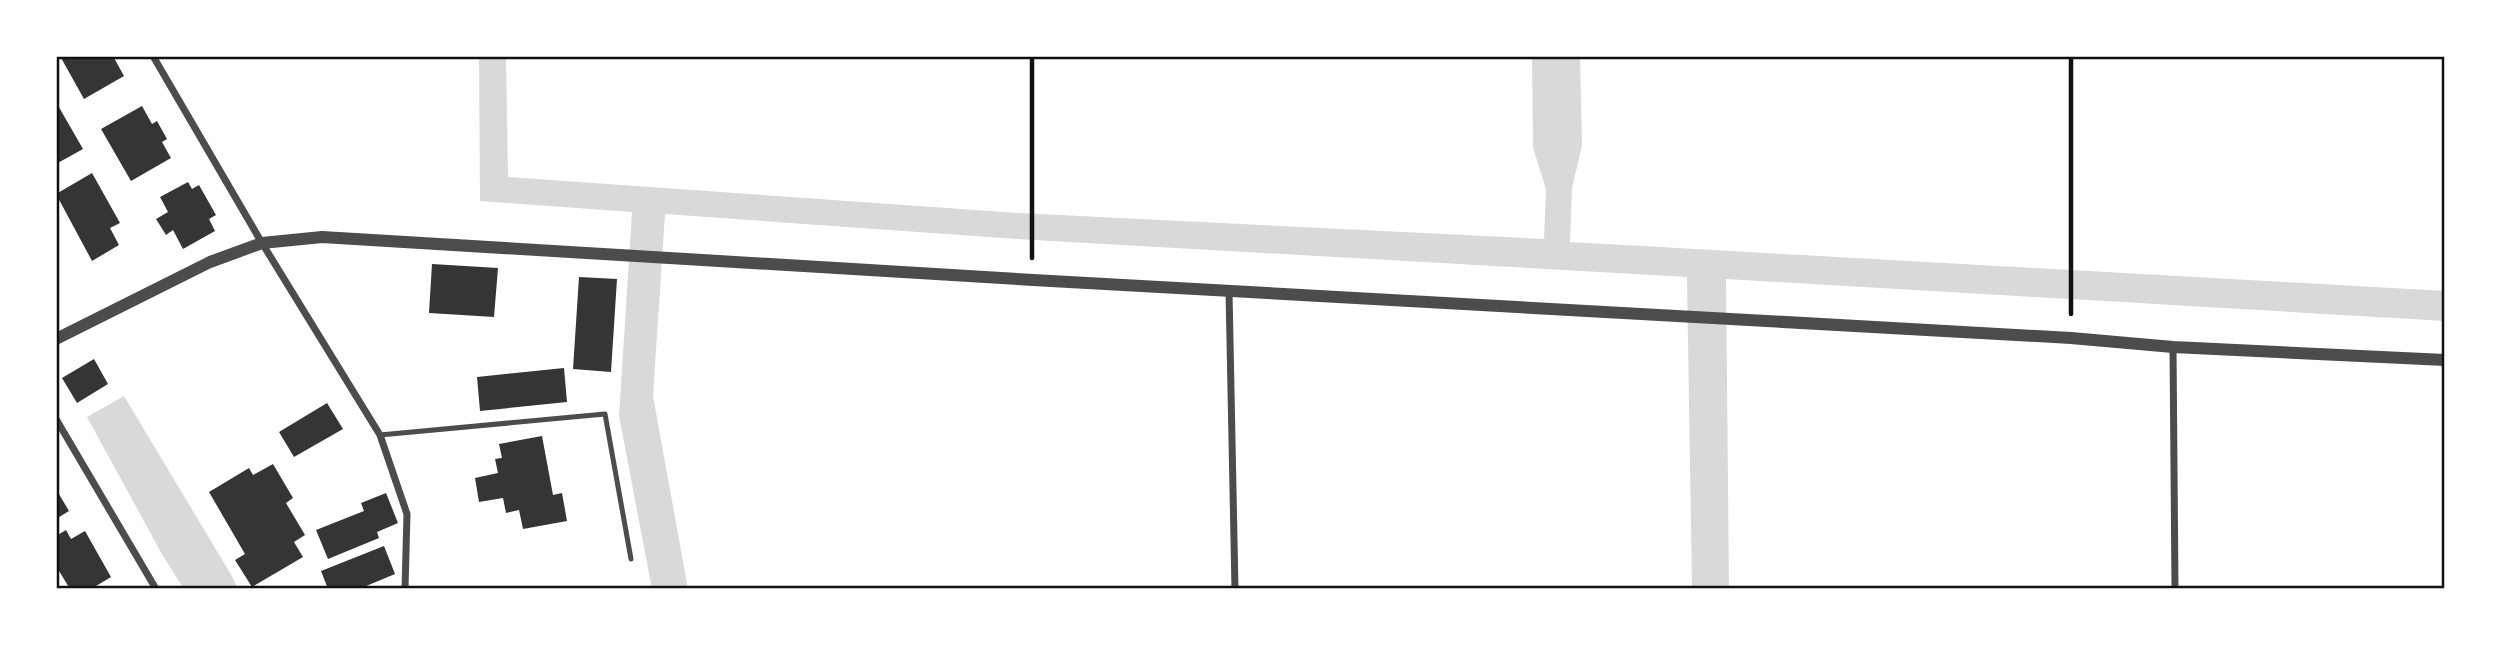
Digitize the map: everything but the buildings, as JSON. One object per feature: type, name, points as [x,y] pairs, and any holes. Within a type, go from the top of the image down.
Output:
[{"type":"street","points":[[153,56],[262,243],[380,435],[407,514],[405,589]]},
{"type":"street","points":[[56,339],[210,262],[262,243],[322,237],[671,259],[1680,314],[1742,320],[2071,338],[2173,347],[2445,360]]},
{"type":"street","points":[[1228,290],[1235,589]]},
{"type":"street","points":[[2173,347],[2175,589]]},
{"type":"street","points":[[56,419],[156,589]]},
{"type":"lane","points":[[380,435],[605,414],[631,559]]},
{"type":"path","points":[[1032,56],[1032,247]]},
{"type":"path","points":[[2071,56],[2071,311]]},
{"type":"shaded area","points":[[479,56],[506,56],[508,177],[1019,213],[1544,239],[1546,189],[1533,148],[1532,56],[1580,56],[1582,146],[1572,188],[1570,242],[2445,291],[2445,321],[1726,279],[1729,589],[1692,589],[1687,277],[1017,239],[665,214],[653,396],[688,589],[652,589],[619,416],[632,212],[480,201]]},
{"type":"shaded area","points":[[124,396],[233,578],[237,589],[184,589],[163,556],[87,417]]}]
